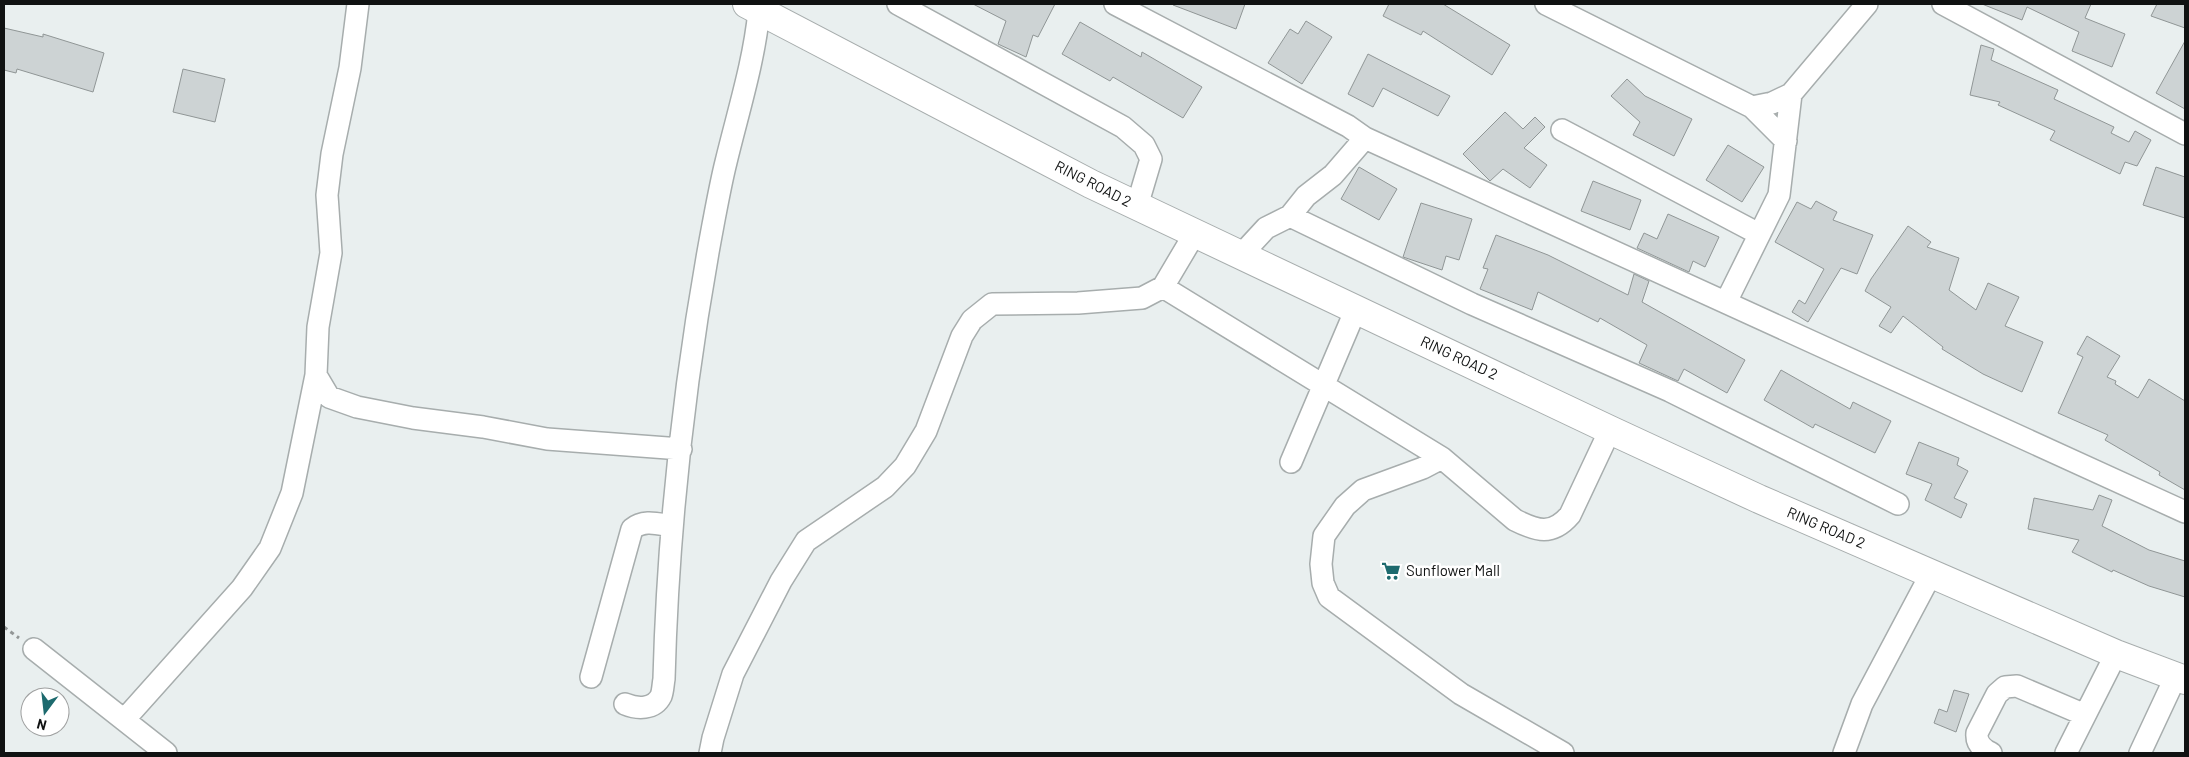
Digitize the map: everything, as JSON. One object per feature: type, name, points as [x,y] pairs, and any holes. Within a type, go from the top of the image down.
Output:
[{"type":"main road","name":"RING ROAD 2","points":[[753,7],[1137,206],[1242,254],[1610,430],[1759,500],[2116,654],[2180,678]]},
{"type":"street","points":[[124,720],[242,588],[270,548],[292,493],[316,375],[318,327],[331,253],[327,195],[332,154],[350,68],[358,4]]},
{"type":"street","points":[[898,4],[1122,127],[1144,145],[1152,159],[1137,206]]},
{"type":"street","points":[[1115,4],[1348,126],[1365,138],[2185,512]]},
{"type":"street","points":[[1546,4],[1752,107],[1786,141]]},
{"type":"street","points":[[1752,107],[1772,103],[1791,94],[1867,4]]},
{"type":"street","points":[[1943,4],[2185,134]]},
{"type":"street","points":[[625,704],[635,708],[652,706],[661,696],[664,680],[672,526],[702,283],[725,165],[756,46],[753,7]]},
{"type":"street","points":[[1726,302],[1779,195],[1791,94]]},
{"type":"street","points":[[1562,130],[1759,234]]},
{"type":"street","points":[[1242,254],[1266,228],[1290,216],[1306,196],[1333,175],[1365,138]]},
{"type":"street","points":[[1290,216],[1472,304],[1670,391],[1898,504]]},
{"type":"street","points":[[710,753],[733,674],[781,581],[806,541],[885,487],[905,466],[926,431],[962,336],[972,320],[992,304],[1078,303],[1142,298],[1163,287],[1195,233]]},
{"type":"street","points":[[1163,287],[1442,458],[1514,520],[1540,530],[1551,529],[1563,524],[1570,515],[1610,430]]},
{"type":"street","points":[[1291,462],[1322,385],[1356,309]]},
{"type":"street","points":[[316,375],[329,397],[357,407],[547,439],[681,449]]},
{"type":"street","points":[[1442,458],[1423,468],[1363,490],[1345,506],[1324,536],[1323,583],[1329,597],[1453,689],[1563,753]]},
{"type":"street","points":[[591,677],[632,528],[646,522],[672,526]]},
{"type":"street","points":[[1844,753],[1862,704],[1932,574]]},
{"type":"street","points":[[34,649],[166,753]]},
{"type":"street","points":[[2066,753],[2116,654]]},
{"type":"street","points":[[2140,753],[2180,678]]},
{"type":"street","points":[[1991,753],[1980,745],[1977,733],[1997,694],[2004,687],[2017,686],[2085,715]]},
{"type":"building","points":[[973,4],[1055,4],[1038,37],[1033,35],[1026,57],[998,44],[1006,21]]},
{"type":"building","points":[[1173,4],[1245,4],[1236,29]]},
{"type":"building","points":[[1389,4],[1443,4],[1510,45],[1492,75],[1423,31],[1421,35],[1383,16]]},
{"type":"building","points":[[1982,4],[2091,4],[2085,18],[2125,34],[2112,67],[2072,51],[2079,32],[2027,7],[2022,20]]},
{"type":"building","points":[[2157,4],[2185,4],[2185,28],[2151,16]]},
{"type":"building","points":[[1306,21],[1332,37],[1302,84],[1268,63],[1290,29],[1298,34]]},
{"type":"building","points":[[1080,22],[1141,57],[1142,52],[1202,87],[1183,118],[1113,77],[1110,81],[1062,54]]},
{"type":"building","points":[[4,28],[43,37],[43,34],[104,53],[93,92],[17,69],[16,73],[4,70]]},
{"type":"building","points":[[2185,41],[2185,109],[2156,93]]},
{"type":"building","points":[[1981,45],[1994,49],[1991,60],[2058,90],[2054,99],[2114,127],[2111,133],[2129,142],[2135,131],[2151,140],[2137,166],[2125,162],[2120,174],[2050,140],[2055,131],[1998,105],[2000,102],[1970,95]]},
{"type":"building","points":[[1368,54],[1450,96],[1438,116],[1383,88],[1373,107],[1348,94]]},
{"type":"building","points":[[183,69],[225,79],[215,122],[173,112]]},
{"type":"building","points":[[1627,79],[1645,96],[1692,119],[1674,156],[1633,135],[1640,122],[1611,96]]},
{"type":"building","points":[[1505,112],[1523,129],[1535,117],[1545,127],[1524,148],[1547,165],[1530,188],[1503,169],[1490,181],[1463,154]]},
{"type":"building","points":[[1728,145],[1764,167],[1742,202],[1706,180]]},
{"type":"building","points":[[1359,167],[1397,189],[1379,220],[1341,199]]},
{"type":"building","points":[[2156,167],[2185,177],[2185,218],[2143,205]]},
{"type":"building","points":[[1593,181],[1641,200],[1630,230],[1581,211]]},
{"type":"building","points":[[1816,201],[1837,212],[1833,220],[1873,235],[1857,274],[1841,268],[1808,322],[1792,312],[1799,300],[1805,304],[1824,269],[1775,242],[1797,202],[1811,209]]},
{"type":"building","points":[[1421,203],[1472,219],[1459,260],[1446,256],[1442,270],[1403,257]]},
{"type":"building","points":[[1668,214],[1719,237],[1705,267],[1693,261],[1689,272],[1637,248],[1644,233],[1657,239]]},
{"type":"building","points":[[1908,226],[1931,242],[1927,247],[1959,258],[1949,290],[1976,310],[1988,283],[2019,297],[2005,326],[2043,342],[2022,392],[1983,374],[1942,349],[1943,347],[1903,316],[1891,333],[1879,326],[1891,307],[1865,291],[1871,279]]},
{"type":"building","points":[[1496,235],[1548,255],[1628,295],[1634,274],[1649,281],[1642,302],[1745,360],[1727,393],[1684,369],[1678,381],[1639,363],[1647,345],[1600,318],[1598,322],[1538,292],[1532,310],[1480,289],[1488,269],[1483,268]]},
{"type":"building","points":[[2087,336],[2120,356],[2107,377],[2116,381],[2115,384],[2138,398],[2149,379],[2185,401],[2185,490],[2159,475],[2160,472],[2105,440],[2108,435],[2058,413],[2083,357],[2077,354]]},
{"type":"building","points":[[1781,370],[1850,409],[1853,402],[1891,421],[1875,453],[1815,424],[1813,428],[1764,400]]},
{"type":"building","points":[[1919,442],[1959,458],[1957,465],[1968,471],[1954,498],[1967,504],[1961,518],[1925,500],[1932,484],[1906,474]]},
{"type":"building","points":[[2099,495],[2112,500],[2102,526],[2149,550],[2185,561],[2185,597],[2149,586],[2113,570],[2112,572],[2072,552],[2079,540],[2028,529],[2034,498],[2093,510]]},
{"type":"building","points":[[1954,690],[1969,694],[1956,732],[1934,723],[1939,709],[1947,712]]},
{"type":"place","name":"Sunflower Mall","points":[[1391,571]]}]
